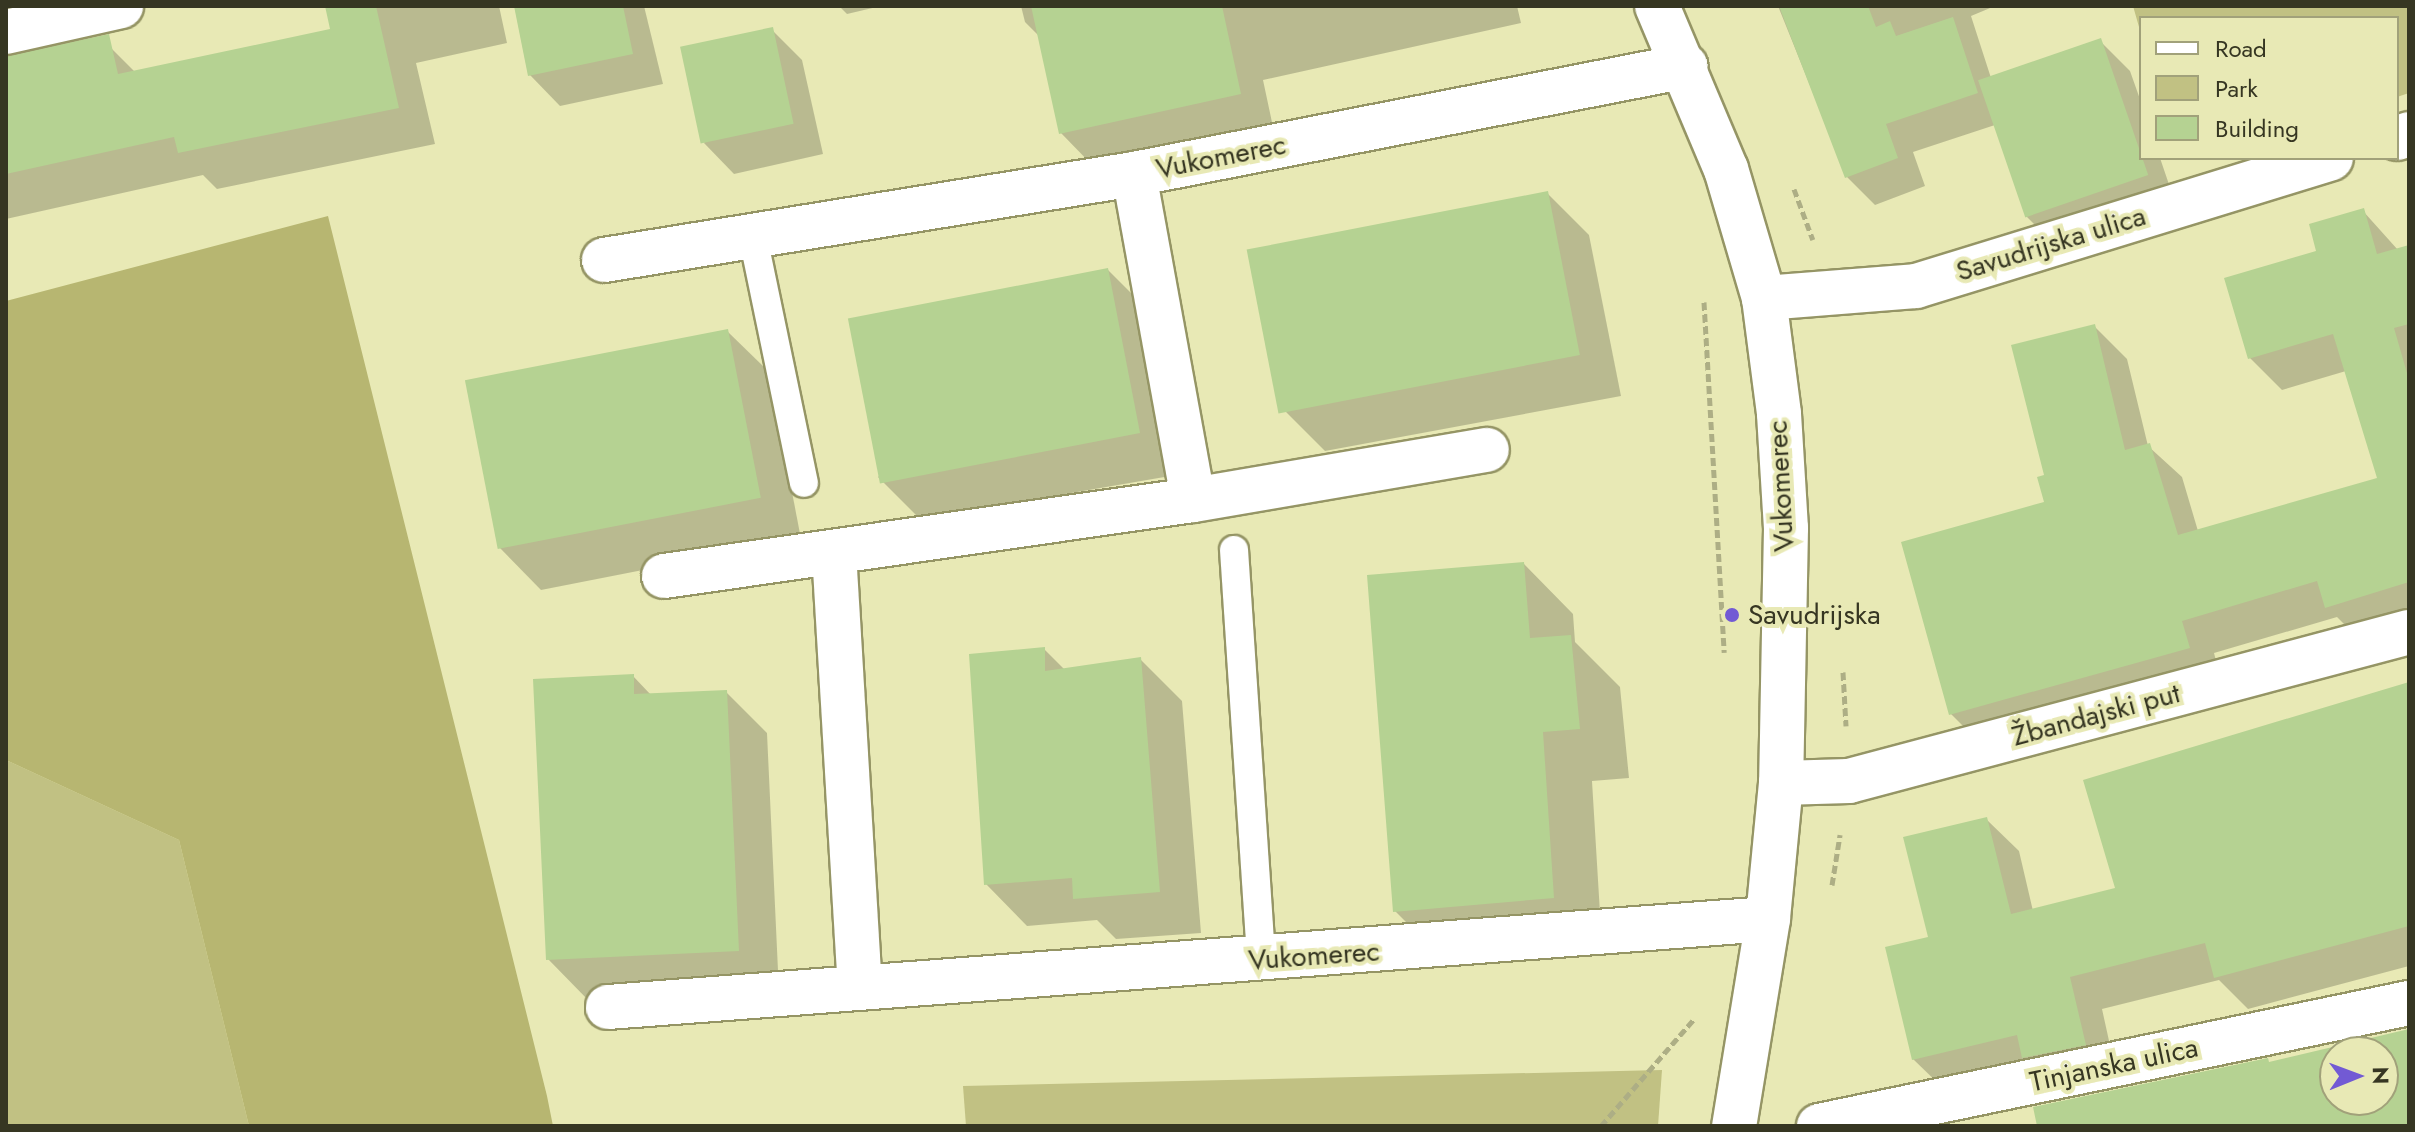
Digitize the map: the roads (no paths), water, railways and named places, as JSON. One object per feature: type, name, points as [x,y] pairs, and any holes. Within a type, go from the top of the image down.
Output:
[{"type":"street","points":[[6,32],[121,6]]},
{"type":"street","name":"Vukomerec","points":[[1657,6],[1686,66],[1726,169],[1764,298],[1786,528],[1781,783],[1768,919],[1734,1126]]},
{"type":"street","name":"Vukomerec","points":[[604,260],[1134,174],[1686,66]]},
{"type":"street","name":"Savudrijska ulica","points":[[1764,298],[1916,286],[2325,160]]},
{"type":"street","name":"Vukomerec","points":[[1134,174],[1193,500]]},
{"type":"street","points":[[664,576],[1193,500],[1487,450]]},
{"type":"street","points":[[834,552],[860,985]]},
{"type":"street","name":"Žbandajski put","points":[[1781,783],[1849,781],[2409,632]]},
{"type":"street","name":"Vukomerec","points":[[608,1007],[860,985],[1261,960],[1768,919]]},
{"type":"street","name":"Tinjanska ulica","points":[[1819,1126],[2409,1003]]},
{"type":"lane","points":[[753,237],[804,483]]},
{"type":"lane","points":[[1234,550],[1261,960]]},
{"type":"place","name":"Savudrijska","points":[[1732,615]]}]
